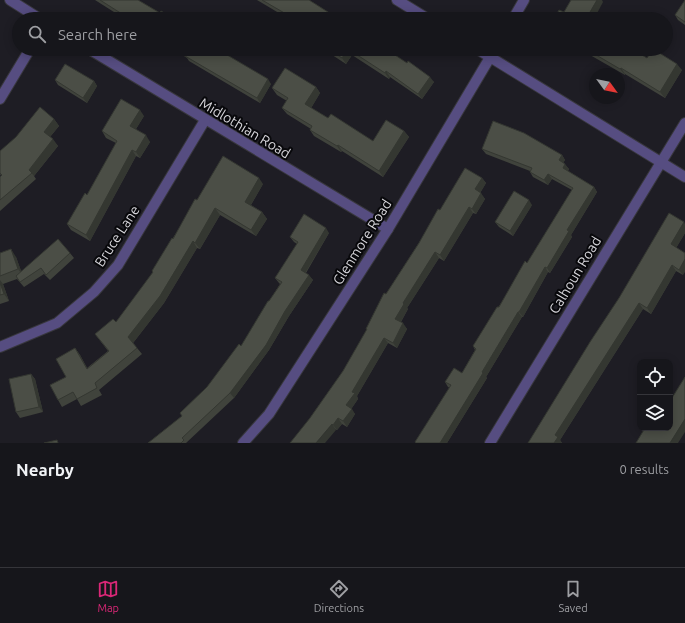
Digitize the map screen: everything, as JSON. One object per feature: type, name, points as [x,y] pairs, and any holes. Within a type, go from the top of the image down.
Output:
[{"type":"street","points":[[10,0],[29,12]]},
{"type":"street","points":[[397,0],[417,12]]},
{"type":"street","points":[[516,12],[524,0]]},
{"type":"street","points":[[0,99],[26,56]]},
{"type":"street","name":"Midlothian Road","points":[[100,56],[204,120],[388,229]]},
{"type":"street","name":"Glenmore Road","points":[[243,443],[269,414],[388,229],[491,56]]},
{"type":"street","points":[[498,56],[685,177]]},
{"type":"street","name":"Bruce Lane","points":[[0,347],[57,323],[94,292],[118,265],[204,120]]},
{"type":"street","name":"Calhoun Road","points":[[490,443],[685,123]]},
{"type":"building","points":[[100,0],[138,0],[158,12],[119,12]]},
{"type":"building","points":[[262,0],[309,0],[328,12],[283,12]]},
{"type":"building","points":[[571,0],[597,0],[590,12],[564,12]]},
{"type":"building","points":[[685,0],[685,22],[675,15]]},
{"type":"building","points":[[185,56],[229,56],[268,79],[257,98]]},
{"type":"building","points":[[359,56],[396,56],[407,63],[408,61],[430,77],[418,94],[386,71],[385,73]]},
{"type":"building","points":[[598,56],[644,56],[647,58],[648,56],[664,56],[677,64],[660,92],[625,70],[625,68],[618,68]]},
{"type":"building","points":[[65,64],[94,81],[83,98],[55,80]]},
{"type":"building","points":[[285,68],[316,87],[305,104],[328,118],[331,114],[373,141],[386,120],[404,131],[379,171],[338,145],[337,146],[310,130],[312,126],[282,108],[288,98],[272,88]]},
{"type":"building","points":[[121,99],[140,110],[130,126],[146,135],[136,152],[132,150],[86,235],[67,224],[85,193],[87,195],[117,141],[102,131]]},
{"type":"building","points":[[40,107],[54,119],[44,132],[53,139],[29,170],[32,173],[0,200],[0,177],[2,175],[0,173],[0,151],[16,137]]},
{"type":"building","points":[[493,121],[524,133],[562,155],[559,160],[565,164],[563,168],[594,187],[567,230],[569,231],[547,268],[545,267],[440,443],[416,443],[415,442],[451,385],[445,382],[454,368],[462,373],[476,349],[473,346],[497,307],[499,307],[525,261],[527,263],[573,188],[548,174],[544,180],[530,172],[532,168],[482,149]]},
{"type":"building","points":[[223,156],[259,178],[245,202],[262,212],[251,230],[215,208],[195,243],[193,241],[160,296],[128,337],[137,348],[95,383],[97,388],[77,399],[73,392],[58,400],[50,385],[66,377],[56,359],[75,348],[87,369],[109,351],[95,334],[113,319],[116,322],[153,272],[152,271],[172,238],[173,239],[195,199],[197,200]]},
{"type":"building","points":[[465,168],[482,178],[475,189],[481,193],[472,209],[469,207],[440,255],[435,252],[403,303],[404,304],[395,319],[403,323],[393,343],[384,338],[352,392],[355,393],[346,405],[352,409],[343,421],[338,418],[316,443],[290,443],[310,418],[343,371],[367,329],[384,293],[386,294]]},
{"type":"building","points":[[514,191],[529,200],[510,231],[495,222]]},
{"type":"building","points":[[669,213],[684,222],[671,244],[685,253],[685,259],[679,270],[672,265],[647,308],[639,303],[555,435],[558,437],[554,443],[528,443],[619,298]]},
{"type":"building","points":[[304,214],[326,228],[301,270],[309,275],[285,311],[266,345],[230,393],[182,438],[184,440],[181,443],[148,443],[182,416],[180,413],[207,387],[239,344],[241,346],[268,301],[282,282],[275,278],[298,242],[290,237]]},
{"type":"building","points":[[58,239],[70,253],[46,275],[41,268],[20,282],[16,276]]},
{"type":"building","points":[[11,249],[18,269],[0,276],[0,253]]},
{"type":"building","points":[[0,283],[4,294],[0,295]]},
{"type":"building","points":[[31,374],[39,407],[16,412],[9,379]]},
{"type":"building","points":[[685,377],[685,419],[670,443],[636,443],[643,431],[673,431],[673,396]]},
{"type":"building","points":[[57,440],[58,443],[44,443]]}]
